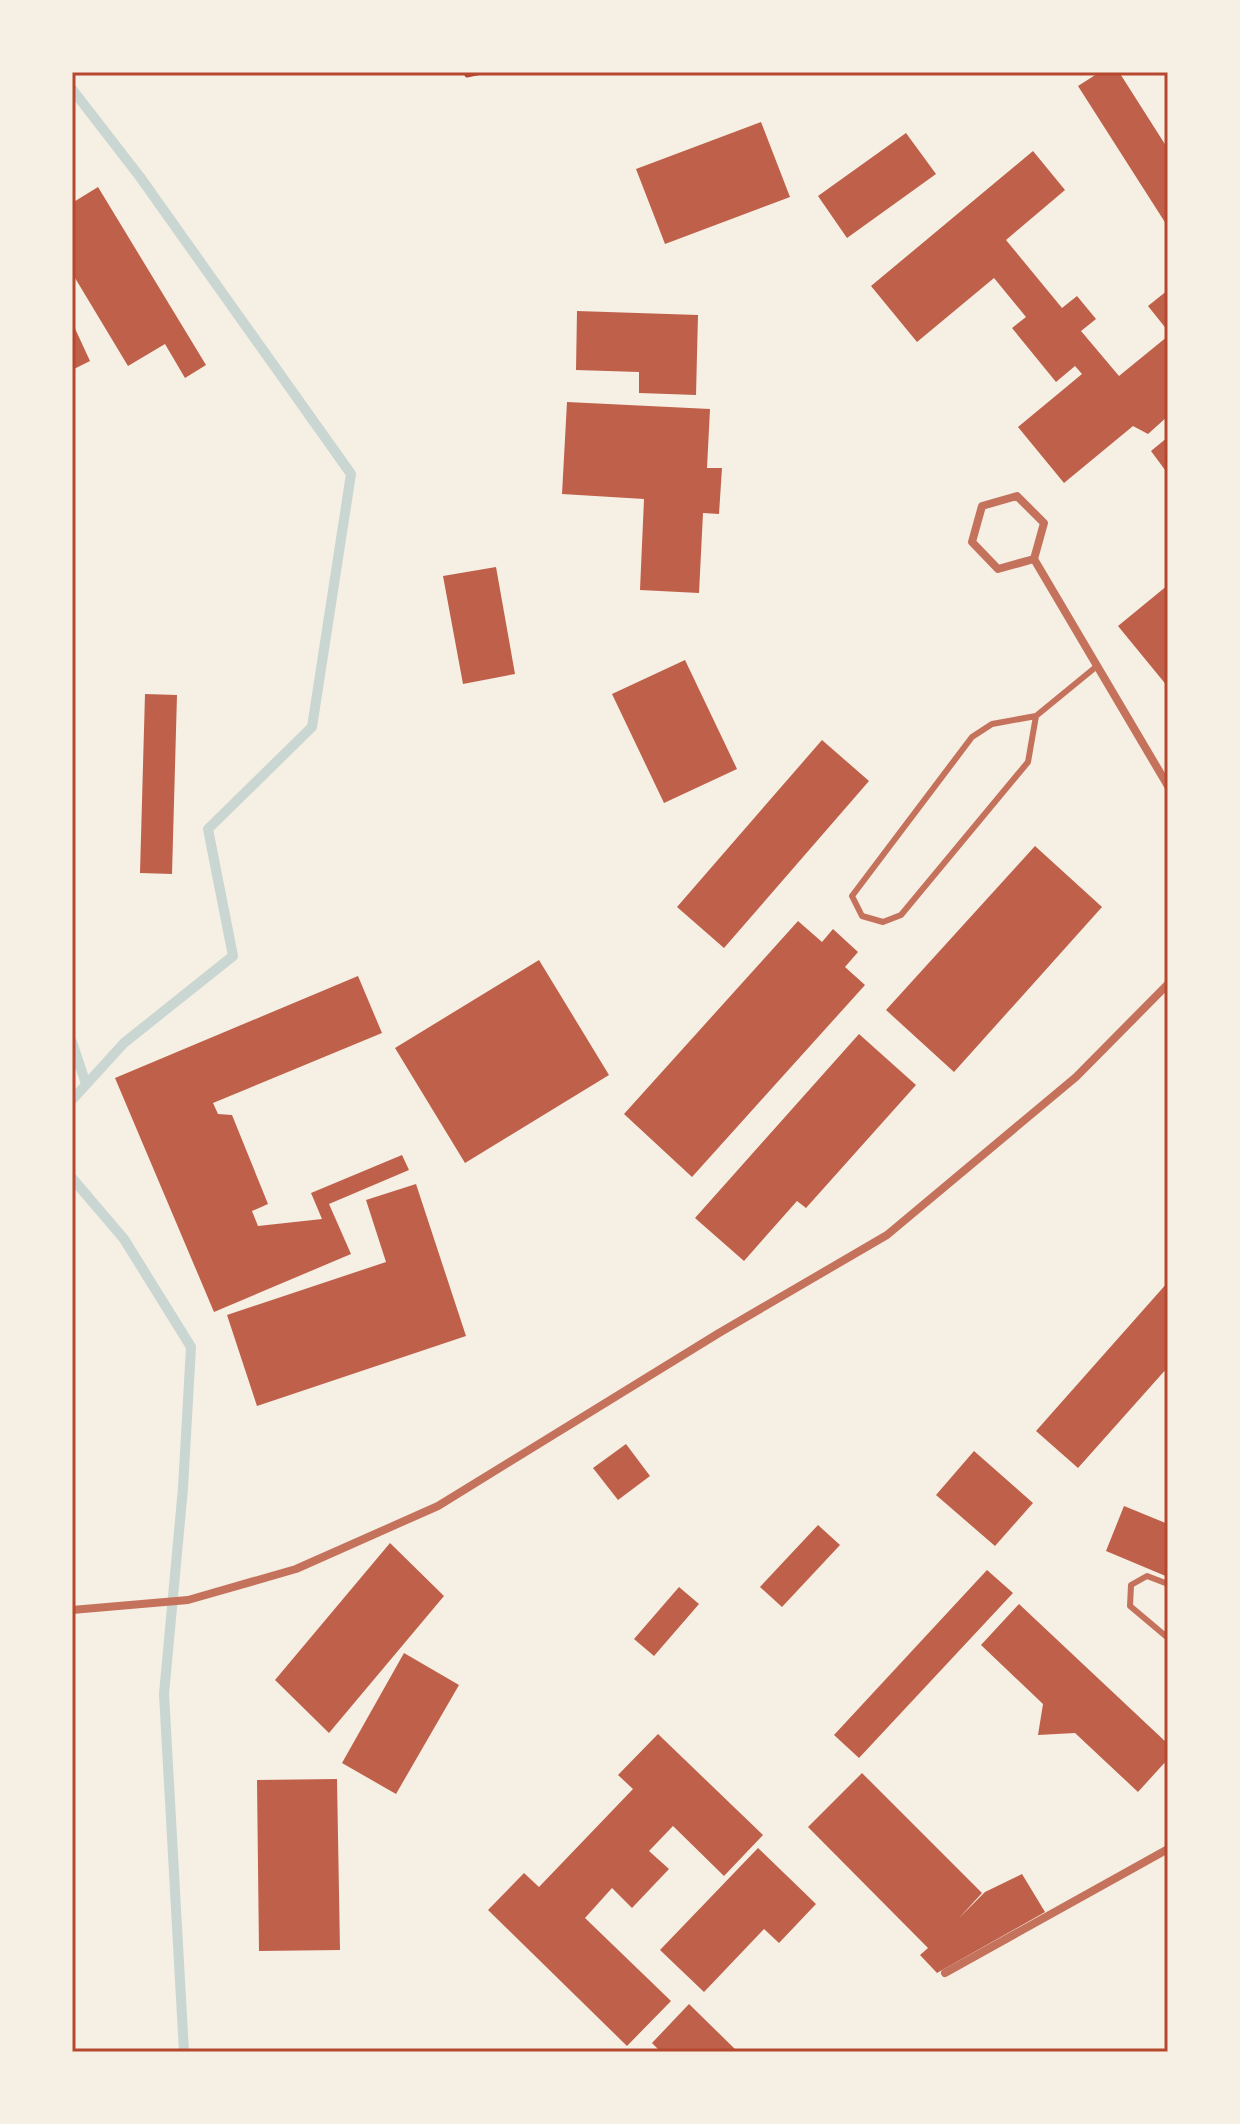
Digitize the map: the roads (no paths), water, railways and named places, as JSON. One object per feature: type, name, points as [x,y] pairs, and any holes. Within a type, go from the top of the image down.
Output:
[{"type":"street","points":[[1034,559],[998,569],[972,542],[982,506],[1017,496],[1044,523],[1034,559],[1168,786]]},
{"type":"street","points":[[72,1610],[188,1600],[296,1569],[438,1506],[719,1333],[887,1235],[1076,1077],[1168,984]]},
{"type":"street","points":[[945,1973],[1168,1849]]},
{"type":"lane","points":[[1036,716],[1028,762],[901,915],[883,922],[862,916],[852,896],[972,737],[992,724],[1036,716],[1097,666]]},
{"type":"lane","points":[[1168,1584],[1147,1576],[1131,1585],[1130,1606],[1168,1638]]},
{"type":"waterway","points":[[72,89],[140,177],[351,474],[312,727],[208,829],[233,956],[124,1043],[72,1100]]},
{"type":"waterway","points":[[72,1042],[86,1084]]},
{"type":"waterway","points":[[72,1178],[124,1239],[191,1347],[183,1488],[164,1694],[184,2052]]}]
